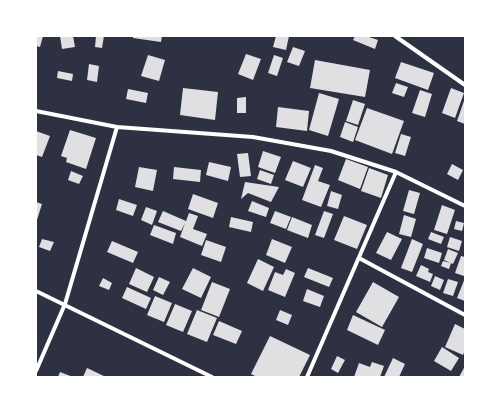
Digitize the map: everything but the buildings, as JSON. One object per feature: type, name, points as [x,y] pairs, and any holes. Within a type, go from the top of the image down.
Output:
[{"type":"street","points":[[395,36],[465,85]]},
{"type":"street","points":[[36,110],[117,127],[253,137],[331,151],[396,172],[465,206]]},
{"type":"street","points":[[36,371],[65,304],[117,127]]},
{"type":"street","points":[[307,377],[396,172]]},
{"type":"street","points":[[359,258],[465,315]]},
{"type":"street","points":[[36,291],[212,377]]}]
